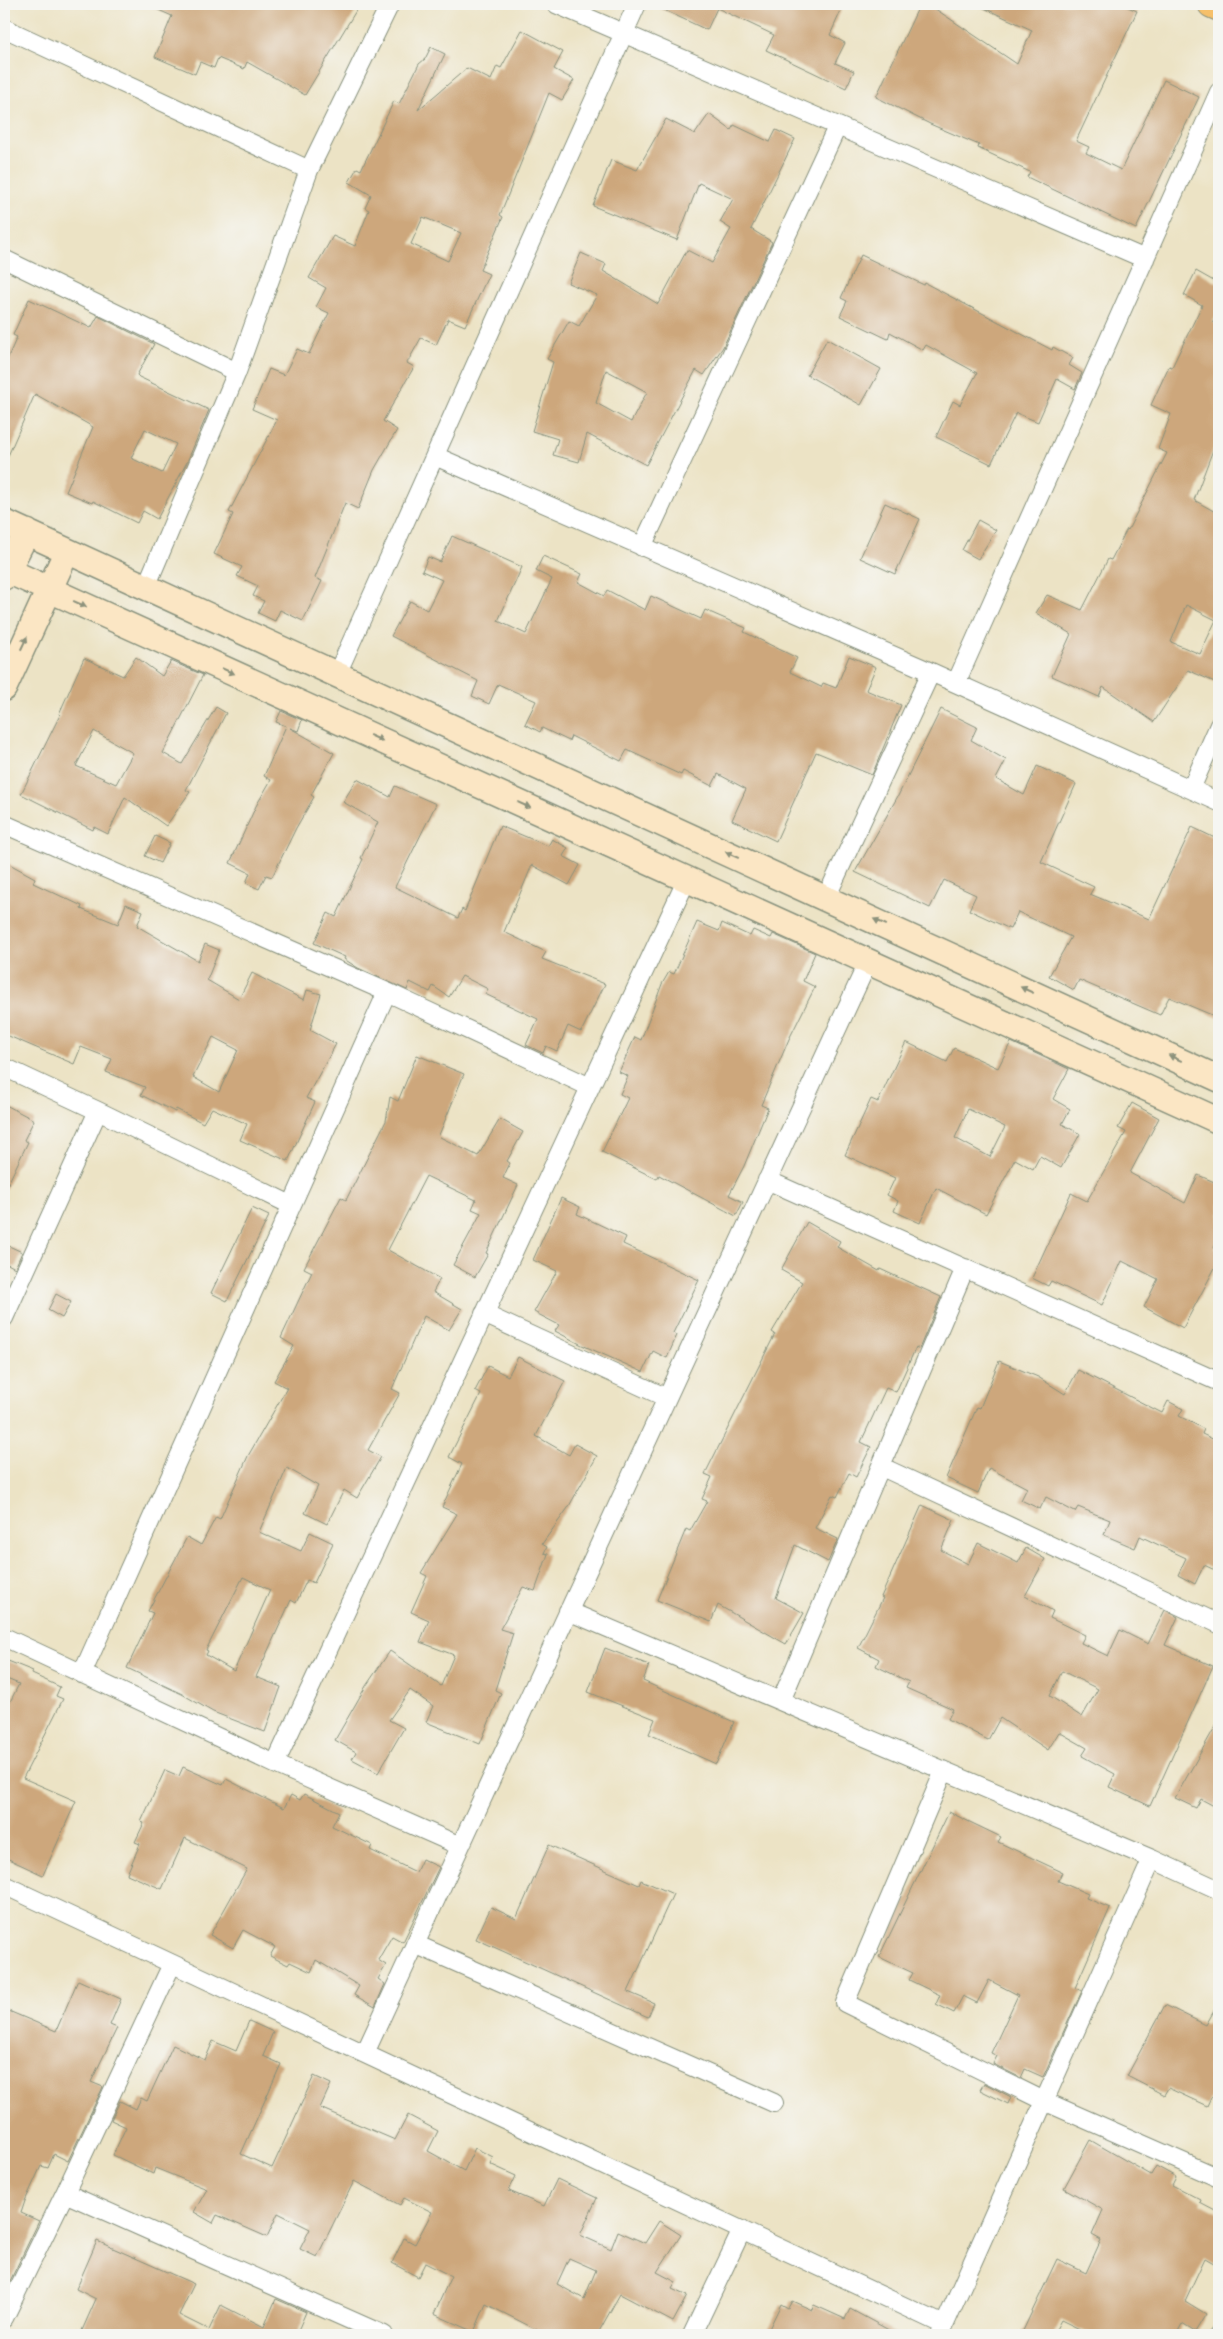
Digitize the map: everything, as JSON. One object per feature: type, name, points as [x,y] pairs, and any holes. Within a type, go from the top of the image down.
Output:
[{"type":"main road","points":[[1212,4],[1219,7]]},
{"type":"street","points":[[146,587],[237,372],[309,170],[390,4]]},
{"type":"street","points":[[556,4],[1145,259]]},
{"type":"street","points":[[337,674],[637,4]]},
{"type":"street","points":[[4,28],[309,170]]},
{"type":"street","points":[[956,683],[1219,92]]},
{"type":"street","points":[[642,547],[837,127]]},
{"type":"street","points":[[4,260],[237,372]]},
{"type":"street","points":[[435,456],[956,683],[1219,802]]},
{"type":"street","points":[[4,522],[1219,1079]]},
{"type":"street","points":[[27,532],[5,572],[48,589],[1219,1121]]},
{"type":"street","points":[[4,688],[67,551]]},
{"type":"street","points":[[826,898],[931,672]]},
{"type":"street","points":[[1191,789],[1219,725]]},
{"type":"street","points":[[4,824],[387,992],[590,1087]]},
{"type":"street","points":[[275,1764],[686,879]]},
{"type":"street","points":[[365,2053],[868,962]]},
{"type":"street","points":[[82,1674],[387,992]]},
{"type":"street","points":[[4,1067],[292,1205]]},
{"type":"street","points":[[4,1318],[98,1111]]},
{"type":"street","points":[[767,1180],[1219,1382]]},
{"type":"street","points":[[781,1701],[965,1268]]},
{"type":"street","points":[[484,1314],[667,1398]]},
{"type":"street","points":[[882,1467],[1219,1624]]},
{"type":"street","points":[[568,1612],[1152,1859],[1219,1890]]},
{"type":"street","points":[[4,1637],[275,1764],[460,1846]]},
{"type":"street","points":[[944,1771],[845,2003],[1044,2101],[1219,2178]]},
{"type":"street","points":[[4,1885],[742,2230],[942,2330],[1152,1859]]},
{"type":"street","points":[[415,1944],[774,2103]]},
{"type":"street","points":[[4,2318],[65,2193],[172,1964]]},
{"type":"street","points":[[65,2193],[384,2335]]},
{"type":"street","points":[[692,2335],[742,2230]]},
{"type":"building","points":[[145,4],[360,4],[305,95],[247,62],[244,69],[218,58],[214,68],[200,62],[195,74],[155,57],[172,16]]},
{"type":"building","points":[[651,4],[844,4],[830,35],[845,43],[835,63],[854,71],[846,88],[766,50],[774,35],[717,8],[707,30]]},
{"type":"building","points":[[920,4],[928,4],[1017,64],[1032,30],[975,4],[1121,4],[1137,11],[1076,141],[1089,147],[1086,153],[1121,170],[1164,80],[1199,97],[1136,229],[1027,177],[1030,172],[978,148],[979,145],[930,124],[876,97]]},
{"type":"building","points":[[522,30],[563,52],[554,69],[574,80],[562,100],[549,93],[500,215],[503,217],[480,270],[489,274],[465,326],[448,319],[436,345],[421,338],[407,363],[414,367],[383,421],[397,430],[374,470],[358,509],[345,503],[315,578],[322,581],[303,621],[280,610],[275,621],[258,613],[264,601],[253,596],[258,586],[237,576],[242,567],[214,554],[233,514],[229,512],[277,420],[252,409],[269,369],[284,375],[297,349],[309,354],[329,313],[316,307],[326,288],[309,278],[333,236],[355,246],[369,210],[365,208],[371,195],[349,182],[357,168],[361,170],[394,101],[399,104],[419,64],[425,59],[431,47],[445,54],[418,110],[467,68],[491,80],[497,66],[501,68]],"holes":[[[423,217],[461,233],[448,261],[411,244]]]},
{"type":"building","points":[[709,114],[731,130],[734,125],[770,142],[776,130],[795,139],[751,229],[772,242],[723,347],[704,375],[696,370],[646,465],[587,434],[579,462],[553,455],[558,439],[532,431],[553,362],[547,359],[569,321],[579,326],[597,295],[568,283],[581,253],[606,264],[603,271],[658,304],[687,250],[712,263],[731,229],[720,222],[733,199],[699,183],[677,240],[593,206],[611,160],[637,170],[666,119],[695,134]],"holes":[[[606,370],[647,392],[631,422],[596,403]]]},
{"type":"building","points":[[861,255],[924,285],[925,283],[1052,350],[1053,347],[1073,358],[1069,365],[1082,373],[1075,389],[1057,379],[1038,422],[1016,413],[991,464],[936,437],[953,401],[960,405],[977,373],[926,345],[923,350],[890,332],[888,339],[840,316],[847,301],[841,298]]},
{"type":"building","points":[[1196,271],[1219,284],[1219,311],[1213,322],[1219,325],[1219,434],[1194,500],[1219,514],[1219,684],[1188,670],[1154,722],[1103,687],[1099,697],[1052,676],[1071,634],[1036,613],[1047,595],[1082,610],[1108,559],[1111,560],[1128,530],[1167,453],[1158,449],[1171,414],[1151,405],[1169,366],[1172,367],[1202,305],[1184,295]],"holes":[[[1186,605],[1216,620],[1200,654],[1171,642]]]},
{"type":"building","points":[[29,299],[91,328],[98,316],[154,344],[137,375],[139,377],[209,410],[187,462],[157,519],[143,511],[137,523],[93,501],[92,503],[66,492],[93,427],[35,394],[4,465],[4,366],[17,337],[13,335]],"holes":[[[145,429],[176,444],[162,473],[131,458]]]},
{"type":"building","points":[[827,339],[881,369],[861,405],[807,375]]},
{"type":"building","points":[[885,503],[920,519],[895,574],[860,558]]},
{"type":"building","points":[[978,520],[996,530],[978,559],[962,550]]},
{"type":"building","points":[[452,536],[522,567],[498,621],[526,634],[552,579],[536,571],[543,556],[582,574],[578,582],[604,596],[607,590],[645,610],[651,596],[701,619],[705,610],[746,628],[744,632],[797,658],[790,672],[821,687],[823,683],[836,688],[849,656],[876,667],[866,690],[901,705],[872,775],[816,752],[776,841],[732,820],[746,789],[718,774],[712,786],[683,771],[681,775],[627,750],[621,761],[571,736],[569,741],[542,728],[540,732],[525,724],[536,701],[498,684],[489,704],[472,696],[478,681],[391,636],[410,601],[427,610],[442,580],[422,571],[428,557],[440,562]]},
{"type":"building","points":[[136,657],[162,676],[171,661],[203,675],[163,753],[182,764],[216,707],[226,713],[186,790],[190,792],[166,826],[125,797],[108,834],[94,827],[93,830],[21,794],[60,715],[84,658],[123,676]],"holes":[[[94,731],[133,753],[116,784],[76,766]]]},
{"type":"building","points":[[941,709],[977,727],[971,740],[1006,760],[996,779],[1024,795],[1037,766],[1076,784],[1041,862],[1094,887],[1090,894],[1149,919],[1192,827],[1219,840],[1219,1018],[1169,997],[1160,1015],[1079,980],[1074,990],[1049,976],[1071,937],[1018,912],[1010,929],[969,910],[976,895],[944,880],[930,908],[855,872],[898,796]]},
{"type":"building","points":[[281,711],[302,720],[298,731],[290,728],[334,753],[311,795],[314,797],[296,828],[272,877],[266,875],[259,889],[246,883],[250,873],[230,863],[256,806],[271,780],[264,776],[286,726],[276,722]]},
{"type":"building","points":[[357,779],[390,797],[395,786],[436,804],[395,887],[458,918],[462,909],[465,911],[500,826],[548,846],[552,839],[568,848],[563,856],[580,865],[569,885],[532,865],[504,932],[546,952],[542,959],[605,984],[581,1032],[568,1026],[557,1051],[546,1046],[543,1053],[526,1045],[538,1019],[485,994],[488,989],[462,976],[449,997],[433,986],[430,992],[410,982],[407,990],[358,968],[344,959],[345,957],[314,943],[328,913],[336,917],[378,822],[343,802]]},
{"type":"building","points":[[155,836],[170,843],[160,863],[145,856]]},
{"type":"building","points":[[4,861],[35,878],[33,883],[82,906],[81,909],[118,924],[126,904],[143,911],[137,926],[198,961],[205,944],[219,950],[207,980],[239,999],[252,973],[304,1000],[307,990],[321,994],[310,1030],[336,1044],[306,1098],[315,1102],[288,1161],[240,1140],[247,1124],[212,1108],[203,1123],[176,1109],[175,1112],[141,1095],[145,1087],[106,1072],[112,1059],[81,1047],[74,1064],[4,1034]],"holes":[[[213,1037],[238,1050],[219,1092],[193,1077]]]},
{"type":"building","points":[[697,922],[719,931],[722,923],[750,936],[753,930],[771,938],[773,934],[815,953],[803,981],[815,987],[789,1039],[761,1105],[768,1108],[744,1166],[729,1195],[743,1202],[736,1216],[659,1175],[657,1179],[602,1152],[628,1098],[620,1094],[628,1076],[619,1072],[635,1037],[641,1040],[662,984],[669,972],[674,974]]},
{"type":"building","points":[[906,1042],[947,1062],[954,1048],[998,1068],[1011,1042],[1069,1069],[1053,1099],[1070,1109],[1062,1124],[1080,1134],[1061,1168],[1040,1156],[1033,1169],[1015,1159],[986,1214],[936,1188],[920,1223],[894,1211],[898,1201],[887,1195],[895,1178],[845,1155],[871,1099],[878,1102]],"holes":[[[968,1109],[1005,1127],[990,1157],[955,1138]]]},
{"type":"building","points":[[417,1055],[464,1074],[439,1135],[478,1156],[500,1119],[523,1132],[507,1161],[510,1163],[503,1178],[518,1185],[486,1253],[488,1254],[475,1277],[453,1265],[481,1213],[472,1209],[476,1200],[426,1176],[388,1250],[440,1279],[433,1292],[462,1309],[449,1330],[424,1316],[392,1389],[400,1393],[368,1450],[381,1457],[357,1498],[344,1490],[327,1524],[305,1513],[318,1486],[287,1468],[259,1532],[301,1551],[310,1532],[333,1543],[314,1583],[307,1580],[296,1603],[291,1600],[256,1677],[281,1687],[265,1732],[213,1712],[182,1694],[127,1668],[153,1613],[148,1611],[187,1537],[201,1545],[216,1517],[220,1519],[248,1456],[287,1388],[274,1381],[294,1346],[281,1338],[312,1272],[304,1268],[341,1197],[346,1200],[386,1121],[390,1097],[398,1101]],"holes":[[[243,1577],[270,1590],[234,1671],[206,1655],[208,1651],[206,1650]]]},
{"type":"building","points":[[1132,1103],[1159,1118],[1130,1173],[1185,1203],[1198,1175],[1219,1184],[1219,1237],[1214,1248],[1219,1250],[1219,1260],[1183,1328],[1144,1307],[1158,1279],[1122,1261],[1102,1305],[1051,1281],[1048,1286],[1032,1278],[1071,1193],[1087,1201],[1126,1132],[1118,1128]]},
{"type":"building","points":[[4,1104],[34,1120],[24,1140],[28,1142],[4,1192]]},
{"type":"building","points":[[561,1198],[580,1207],[577,1214],[626,1237],[623,1244],[699,1280],[673,1333],[677,1335],[667,1358],[653,1351],[643,1372],[555,1331],[559,1325],[534,1312],[557,1271],[533,1260]]},
{"type":"building","points":[[252,1208],[269,1216],[227,1301],[211,1293]]},
{"type":"building","points":[[807,1222],[840,1241],[837,1247],[879,1271],[880,1269],[941,1297],[919,1349],[916,1347],[896,1392],[886,1388],[861,1442],[871,1447],[856,1477],[849,1473],[837,1497],[832,1495],[815,1528],[838,1539],[828,1562],[795,1545],[776,1598],[804,1613],[786,1644],[718,1605],[711,1622],[657,1600],[686,1529],[690,1531],[707,1501],[702,1499],[712,1477],[705,1474],[775,1334],[772,1332],[802,1282],[781,1270]]},
{"type":"building","points":[[9,1246],[22,1252],[15,1268],[4,1262]]},
{"type":"building","points":[[56,1294],[71,1302],[62,1318],[48,1310]]},
{"type":"building","points":[[518,1357],[565,1381],[536,1436],[569,1455],[575,1444],[597,1456],[568,1508],[542,1544],[547,1547],[544,1553],[548,1554],[535,1591],[523,1587],[500,1629],[513,1633],[495,1690],[501,1693],[480,1744],[426,1722],[433,1706],[410,1690],[389,1720],[404,1728],[378,1773],[352,1759],[356,1752],[335,1740],[366,1686],[390,1651],[441,1686],[454,1655],[420,1642],[429,1620],[411,1612],[427,1576],[421,1573],[457,1514],[442,1507],[462,1464],[449,1457],[481,1394],[475,1391],[488,1366],[508,1376]]},
{"type":"building","points":[[999,1361],[1038,1377],[1065,1394],[1078,1370],[1162,1413],[1168,1401],[1183,1409],[1179,1416],[1204,1429],[1202,1434],[1219,1442],[1219,1572],[1204,1565],[1195,1584],[1178,1575],[1186,1558],[1140,1536],[1135,1548],[1104,1535],[1110,1520],[1078,1507],[1075,1512],[1046,1497],[1040,1509],[1021,1500],[1027,1488],[989,1468],[978,1493],[946,1478],[977,1407],[980,1408]]},
{"type":"building","points":[[922,1505],[954,1520],[941,1550],[968,1564],[978,1543],[1018,1563],[1026,1548],[1045,1559],[1025,1596],[1053,1611],[1050,1618],[1085,1635],[1081,1643],[1108,1656],[1120,1630],[1148,1644],[1165,1610],[1178,1617],[1165,1645],[1213,1666],[1150,1806],[1109,1787],[1115,1774],[1082,1756],[1087,1748],[1059,1732],[1048,1750],[1000,1718],[988,1740],[948,1719],[953,1709],[906,1688],[909,1682],[876,1666],[879,1659],[858,1648],[883,1598],[881,1597]],"holes":[[[1062,1671],[1098,1689],[1082,1717],[1050,1696]]]},
{"type":"building","points":[[605,1648],[649,1665],[643,1681],[734,1722],[716,1764],[649,1734],[655,1719],[588,1692]]},
{"type":"building","points":[[8,1661],[33,1671],[32,1674],[60,1687],[56,1696],[63,1699],[23,1778],[76,1801],[43,1875],[4,1857],[4,1714],[19,1684],[4,1678]]},
{"type":"building","points":[[1219,1720],[1219,1796],[1214,1806],[1201,1799],[1196,1808],[1175,1798]]},
{"type":"building","points":[[183,1767],[223,1785],[226,1779],[284,1808],[291,1795],[300,1800],[304,1794],[339,1812],[332,1826],[372,1845],[370,1850],[416,1872],[422,1859],[439,1867],[403,1942],[392,1936],[378,1960],[386,1965],[378,1979],[385,1984],[375,2007],[354,1995],[359,1986],[316,1960],[311,1972],[290,1962],[288,1965],[270,1956],[275,1947],[243,1930],[233,1948],[210,1935],[247,1869],[185,1838],[162,1889],[127,1874],[140,1844],[135,1842],[144,1823],[141,1822],[165,1770],[179,1776]]},
{"type":"building","points":[[949,1812],[1001,1837],[998,1842],[1062,1872],[1058,1881],[1088,1894],[1086,1898],[1110,1908],[1075,1988],[1082,1991],[1043,2077],[1025,2069],[1021,2078],[993,2064],[997,2056],[991,2053],[1018,1995],[989,1980],[977,2003],[963,1996],[954,2013],[936,2004],[940,1995],[909,1980],[913,1973],[879,1957]]},
{"type":"building","points":[[549,1845],[639,1885],[641,1880],[673,1894],[628,1992],[654,2003],[648,2017],[476,1939],[491,1907],[516,1919]]},
{"type":"building","points":[[78,1980],[121,1999],[110,2025],[117,2028],[91,2082],[103,2087],[68,2161],[54,2154],[48,2168],[41,2166],[25,2201],[21,2213],[39,2221],[10,2281],[4,2278],[4,2009],[56,2031]]},
{"type":"building","points":[[1219,2002],[1219,2100],[1211,2097],[1207,2106],[1168,2088],[1164,2095],[1127,2076],[1165,2005],[1206,2025]]},
{"type":"building","points":[[249,2021],[273,2032],[263,2056],[281,2064],[241,2154],[272,2168],[314,2076],[331,2084],[320,2108],[395,2140],[408,2115],[438,2131],[428,2151],[464,2171],[475,2148],[493,2157],[490,2164],[516,2176],[509,2191],[544,2206],[557,2179],[597,2198],[580,2235],[611,2249],[618,2231],[645,2243],[659,2221],[681,2235],[657,2272],[676,2282],[672,2289],[687,2296],[673,2322],[620,2294],[597,2335],[547,2335],[486,2304],[474,2332],[434,2314],[451,2276],[425,2263],[418,2277],[392,2263],[404,2238],[415,2244],[432,2212],[404,2198],[400,2205],[354,2181],[317,2257],[300,2249],[310,2229],[278,2213],[267,2237],[217,2215],[213,2223],[194,2212],[207,2189],[155,2168],[153,2174],[113,2155],[126,2127],[111,2120],[120,2101],[136,2109],[141,2098],[147,2101],[173,2045],[205,2060],[213,2041],[236,2051]],"holes":[[[569,2258],[596,2270],[584,2299],[557,2284]]]},
{"type":"building","points":[[984,2083],[1011,2097],[1008,2104],[980,2090]]},
{"type":"building","points":[[1090,2140],[1151,2175],[1156,2166],[1176,2177],[1172,2185],[1201,2200],[1200,2203],[1219,2213],[1219,2266],[1205,2258],[1185,2301],[1206,2314],[1195,2332],[1182,2324],[1176,2335],[1092,2335],[1061,2320],[1053,2335],[1021,2335],[1057,2259],[1086,2273],[1101,2240],[1092,2235],[1103,2210],[1064,2188]]},
{"type":"building","points":[[97,2241],[194,2284],[179,2315],[209,2330],[221,2305],[264,2327],[276,2299],[306,2312],[296,2335],[80,2335],[96,2299],[76,2289]]},
{"type":"building","points":[[792,2301],[812,2310],[814,2305],[845,2319],[850,2309],[898,2335],[766,2335],[781,2304],[788,2308]]}]
